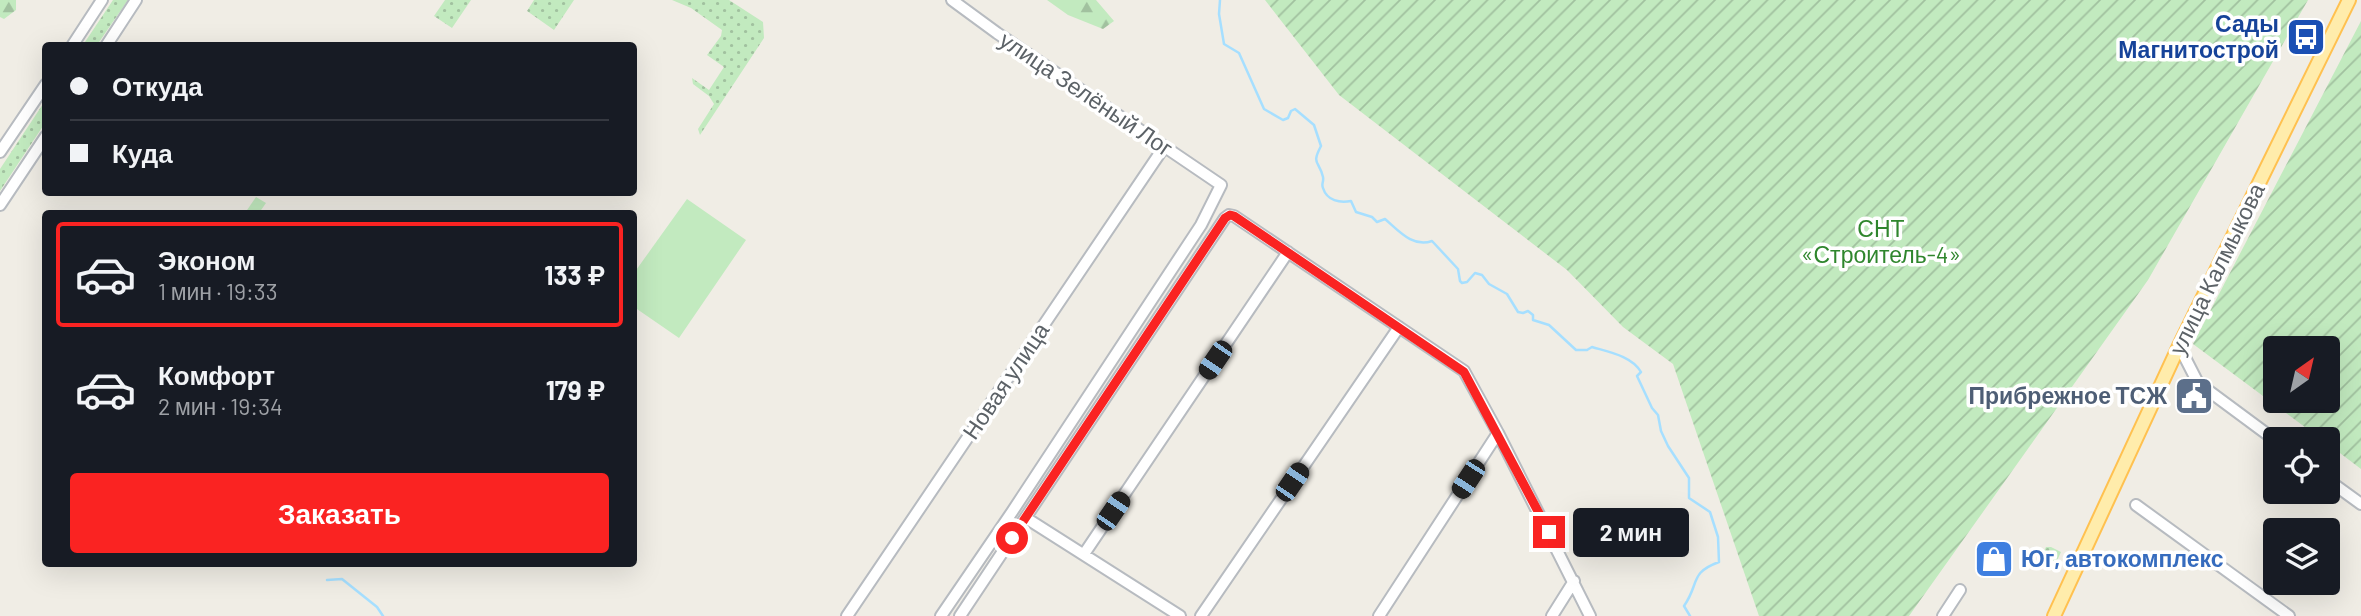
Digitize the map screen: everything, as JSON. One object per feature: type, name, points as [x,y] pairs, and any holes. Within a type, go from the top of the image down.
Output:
[{"type":"main road","name":"улица Калмыкова","points":[[2054,616],[2179,346],[2348,0]]},
{"type":"street","points":[[75,42],[102,0]]},
{"type":"street","points":[[109,42],[136,0]]},
{"type":"street","name":"улица Зелёный Лог","points":[[941,616],[1201,225],[1221,185],[997,33],[953,0]]},
{"type":"street","points":[[0,152],[42,90]]},
{"type":"street","points":[[0,205],[42,142]]},
{"type":"street","name":"Новая улица","points":[[847,616],[1164,147]]},
{"type":"street","points":[[960,616],[1227,216],[1234,216],[1464,372],[1498,433],[1590,616]]},
{"type":"street","points":[[1084,554],[1288,252]]},
{"type":"street","points":[[1201,616],[1399,327]]},
{"type":"street","points":[[2179,346],[2198,383],[2263,431]]},
{"type":"street","points":[[1379,616],[1498,433]]},
{"type":"street","points":[[2340,489],[2361,504]]},
{"type":"street","points":[[2136,505],[2289,616]]},
{"type":"street","points":[[1026,518],[1180,616]]},
{"type":"street","points":[[1552,616],[1574,581]]},
{"type":"street","points":[[1942,616],[1960,590]]},
{"type":"green space","points":[[0,0],[16,0],[16,10],[4,19],[0,17]]},
{"type":"green space","points":[[113,0],[128,0],[99,42],[85,42]]},
{"type":"green space","points":[[445,0],[471,0],[452,28],[434,16]]},
{"type":"green space","points":[[534,0],[574,0],[554,30],[527,11]]},
{"type":"green space","points":[[672,0],[729,0],[763,22],[764,38],[700,135],[698,129],[714,104],[709,96],[693,84],[692,78],[709,90],[724,67],[707,55],[721,36],[722,30],[691,8]]},
{"type":"green space","points":[[1047,0],[1096,0],[1114,21],[1103,29],[1068,15]]},
{"type":"green space","name":"СНТ «Строитель-4»","points":[[1265,0],[2308,0],[2148,280],[1909,616],[1759,616],[1673,364],[1623,327],[1567,270],[1339,95]]},
{"type":"green space","points":[[2361,21],[2361,469],[2340,453],[2340,427],[2305,427],[2286,413],[2340,413],[2340,336],[2263,336],[2263,396],[2193,344]]},
{"type":"green space","points":[[42,106],[42,128],[0,191],[0,169]]},
{"type":"green space","points":[[256,197],[266,203],[261,210],[247,210]]},
{"type":"green space","points":[[687,199],[746,240],[679,338],[637,309],[637,269]]},
{"type":"green space","points":[[2046,547],[2061,552],[2054,567],[2049,568],[2040,560]]},
{"type":"waterway","points":[[1220,0],[1219,14],[1224,44],[1239,53],[1264,109],[1283,120],[1295,109],[1314,125],[1321,146],[1316,160],[1323,177],[1322,187],[1328,196],[1338,201],[1351,201],[1356,212],[1372,217],[1377,222],[1385,219],[1412,240],[1425,243],[1432,241],[1458,269],[1462,283],[1467,282],[1475,273],[1482,275],[1489,284],[1507,294],[1518,312],[1528,311],[1533,315],[1533,320],[1549,325],[1576,350],[1592,347],[1620,355],[1632,362],[1641,372],[1637,376],[1658,415],[1661,431],[1689,478],[1689,498],[1710,512],[1718,537],[1719,562],[1703,570],[1696,580],[1684,606],[1690,616]]},
{"type":"waterway","points":[[327,580],[342,579],[377,607],[383,616]]},
{"type":"place","name":"Сады Магнитострой","points":[[2306,37]]},
{"type":"place","name":"Прибрежное ТСЖ","points":[[2194,396]]},
{"type":"place","name":"Юг, автокомплекс","points":[[1994,559]]},
{"type":"route","points":[[1012,538],[1225,218],[1230,215],[1453,362],[1464,372],[1549,532]]}]
